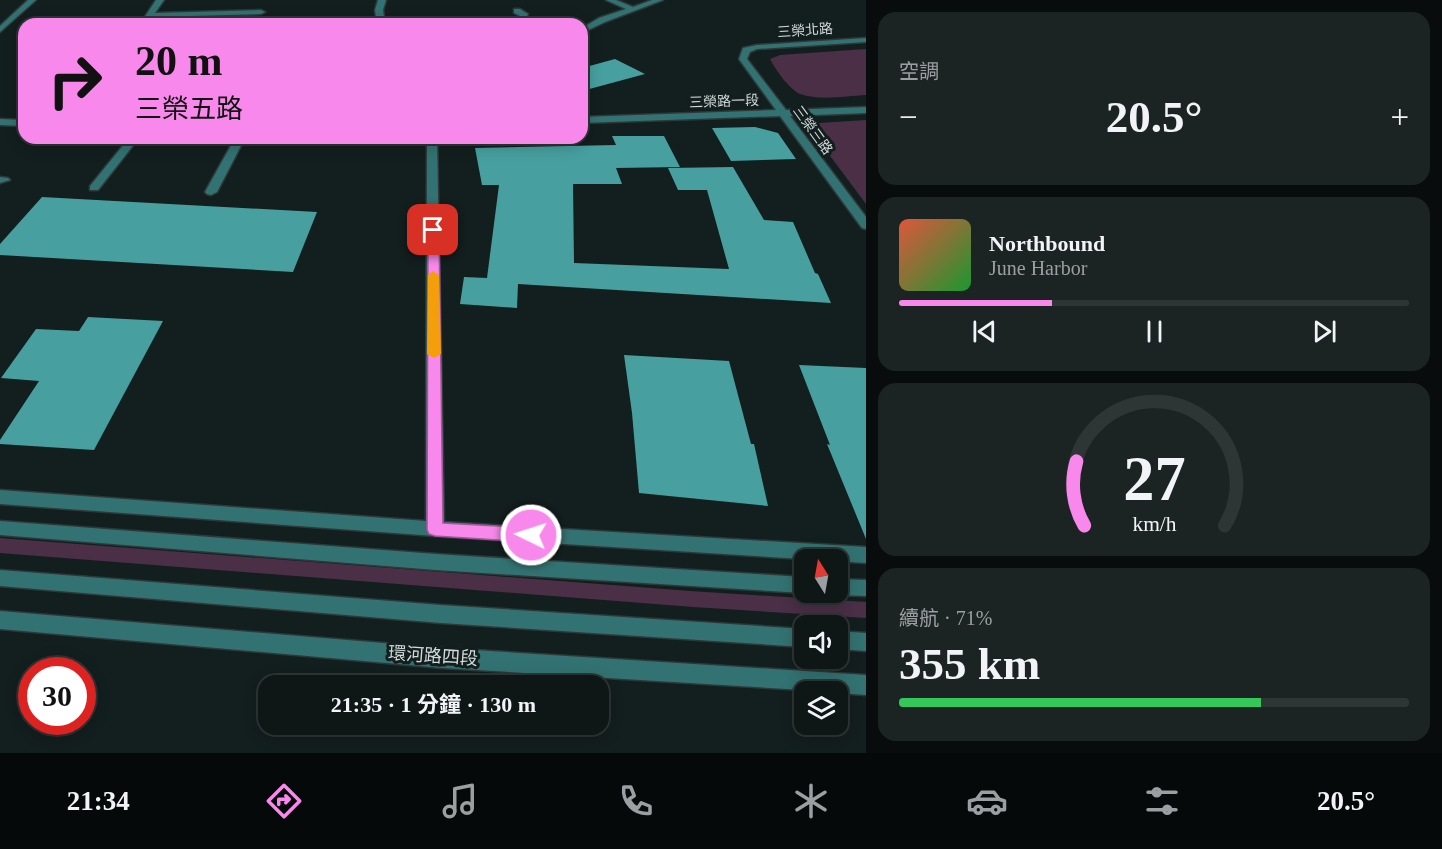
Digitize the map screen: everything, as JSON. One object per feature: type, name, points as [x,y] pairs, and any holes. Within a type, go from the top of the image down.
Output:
[{"type":"street","points":[[0,30],[32,0]]},
{"type":"street","points":[[148,18],[160,0]]},
{"type":"street","points":[[380,18],[379,10],[382,0]]},
{"type":"street","points":[[610,0],[632,9]]},
{"type":"street","points":[[588,28],[602,20],[659,0]]},
{"type":"street","points":[[518,11],[525,16],[523,18]]},
{"type":"street","points":[[150,15],[261,12]]},
{"type":"street","name":"三榮北路","points":[[746,50],[772,46],[866,40]]},
{"type":"street","name":"三榮三路","points":[[746,50],[743,59],[866,225]]},
{"type":"street","name":"三榮路一段","points":[[588,120],[866,110]]},
{"type":"street","points":[[0,122],[18,123]]},
{"type":"street","points":[[94,188],[129,144]]},
{"type":"street","points":[[211,192],[237,144]]},
{"type":"street","points":[[432,144],[435,530]]},
{"type":"street","points":[[0,497],[435,530],[866,555]]},
{"type":"street","points":[[0,528],[436,562],[794,584]]},
{"type":"street","points":[[0,578],[441,614],[794,637]]},
{"type":"street","points":[[848,587],[866,588]]},
{"type":"street","name":"環河路四段","points":[[0,620],[443,658],[866,686]]},
{"type":"street","points":[[848,641],[866,642]]},
{"type":"shaded area","points":[[866,49],[866,95],[824,98],[800,94],[787,83],[770,59],[780,55]]},
{"type":"shaded area","points":[[866,120],[866,204],[810,129],[811,126],[819,123]]},
{"type":"shaded area","points":[[0,538],[794,598],[794,603],[866,602],[866,618],[848,617],[848,615],[693,607],[0,553]]},
{"type":"building","points":[[615,59],[645,74],[588,89],[588,66]]},
{"type":"building","points":[[755,127],[778,133],[796,159],[731,161],[712,128]]},
{"type":"building","points":[[612,136],[664,136],[680,167],[616,168],[622,184],[573,184],[574,263],[729,269],[707,190],[678,190],[668,168],[733,167],[764,220],[793,222],[831,303],[518,284],[517,308],[460,304],[464,277],[487,278],[499,185],[482,185],[475,148],[616,145]]},
{"type":"building","points":[[42,197],[317,212],[293,272],[0,255],[0,244]]},
{"type":"building","points":[[88,317],[163,321],[94,450],[0,444],[0,440],[39,381],[1,378],[36,329],[79,331]]},
{"type":"building","points":[[624,355],[729,361],[751,444],[754,444],[768,506],[639,493]]},
{"type":"building","points":[[799,365],[866,368],[866,539],[827,444],[830,445]]},
{"type":"slow traffic","points":[[433,275],[434,354]]},
{"type":"route","points":[[433,230],[435,530],[531,535]]}]
